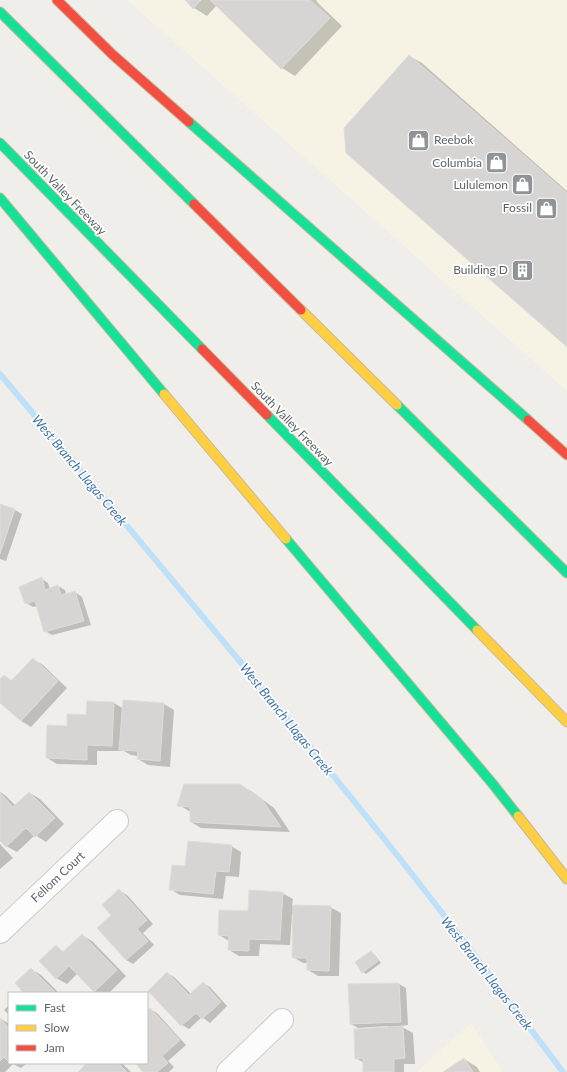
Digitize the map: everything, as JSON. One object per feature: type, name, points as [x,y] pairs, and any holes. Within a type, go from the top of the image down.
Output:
[{"type":"highway","points":[[57,0],[113,55],[567,455]]},
{"type":"highway","points":[[0,12],[567,573]]},
{"type":"highway","name":"South Valley Freeway","points":[[0,143],[567,722]]},
{"type":"highway","points":[[0,198],[349,615],[492,783],[567,879]]},
{"type":"street","name":"Fellom Court","points":[[0,932],[117,821]]},
{"type":"street","points":[[228,1072],[282,1020]]},
{"type":"shaded area","points":[[127,0],[567,0],[567,391],[270,127]]},
{"type":"shaded area","points":[[471,1023],[503,1072],[417,1072]]},
{"type":"building","points":[[185,0],[201,0],[193,9]]},
{"type":"building","points":[[210,0],[310,0],[330,18],[281,69]]},
{"type":"building","name":"Building D","points":[[409,55],[567,193],[567,347],[346,153],[344,128]]},
{"type":"building","points":[[0,504],[15,509],[0,554]]},
{"type":"building","points":[[42,577],[45,590],[58,585],[61,595],[75,591],[84,621],[44,632],[35,601],[25,604],[19,587]]},
{"type":"building","points":[[33,658],[58,681],[21,721],[0,703],[0,679],[4,675],[11,681]]},
{"type":"building","points":[[123,700],[164,703],[160,761],[137,759],[138,751],[119,750]]},
{"type":"building","points":[[87,701],[114,702],[112,746],[87,745],[87,760],[46,758],[47,725],[67,726],[67,714],[86,715]]},
{"type":"building","points":[[184,784],[240,784],[263,801],[281,827],[190,822],[190,807],[177,806]]},
{"type":"building","points":[[29,792],[55,818],[35,837],[26,828],[6,847],[0,841],[0,793],[13,807]]},
{"type":"building","points":[[188,841],[232,845],[229,872],[216,871],[213,894],[169,890],[172,865],[185,866]]},
{"type":"building","points":[[119,889],[147,920],[137,929],[148,941],[126,960],[97,928],[111,915],[102,905]]},
{"type":"building","points":[[249,890],[283,892],[280,940],[249,939],[249,951],[228,950],[229,936],[218,935],[219,910],[248,911]]},
{"type":"building","points":[[293,905],[331,906],[329,971],[307,970],[307,958],[292,958]]},
{"type":"building","points":[[82,934],[117,970],[94,992],[69,966],[56,979],[39,961],[56,945],[63,952]]},
{"type":"building","points":[[371,951],[378,961],[362,973],[355,962]]},
{"type":"building","points":[[31,968],[55,992],[22,992],[15,983]]},
{"type":"building","points":[[167,972],[189,995],[203,982],[221,1002],[202,1019],[196,1013],[181,1026],[148,991]]},
{"type":"building","points":[[399,983],[401,1022],[350,1024],[348,984]]},
{"type":"building","points":[[150,1008],[180,1040],[162,1056],[168,1063],[157,1072],[143,1072],[136,1064],[148,1064],[148,1010]]},
{"type":"building","points":[[0,1018],[8,1027],[8,1061],[4,1057],[0,1061]]},
{"type":"building","points":[[403,1026],[405,1058],[394,1059],[394,1072],[363,1072],[363,1058],[355,1059],[354,1029]]},
{"type":"building","points":[[464,1058],[473,1072],[443,1072]]},
{"type":"building","points":[[86,1064],[97,1064],[99,1066],[101,1064],[119,1064],[127,1072],[78,1072]]},
{"type":"waterway","name":"West Branch Llagas Creek","points":[[0,374],[345,790],[436,905],[563,1072]]},
{"type":"traffic: fast","points":[[0,12],[194,204]]},
{"type":"traffic: fast","points":[[189,122],[528,420]]},
{"type":"traffic: fast","points":[[0,143],[202,349]]},
{"type":"traffic: fast","points":[[0,198],[164,394]]},
{"type":"traffic: fast","points":[[397,405],[567,573]]},
{"type":"traffic: fast","points":[[267,415],[477,630]]},
{"type":"traffic: fast","points":[[286,539],[492,783],[518,816]]},
{"type":"traffic: slow","points":[[301,310],[397,405]]},
{"type":"traffic: slow","points":[[164,394],[286,539]]},
{"type":"traffic: slow","points":[[477,630],[567,722]]},
{"type":"traffic: slow","points":[[518,816],[567,879]]},
{"type":"traffic: jam","points":[[57,0],[113,55],[189,122]]},
{"type":"traffic: jam","points":[[194,204],[301,310]]},
{"type":"traffic: jam","points":[[202,349],[267,415]]},
{"type":"traffic: jam","points":[[528,420],[567,455]]},
{"type":"place","name":"Reebok","points":[[419,140]]},
{"type":"place","name":"Columbia","points":[[497,163]]},
{"type":"place","name":"Lululemon","points":[[523,185]]},
{"type":"place","name":"Fossil","points":[[547,208]]},
{"type":"place","name":"Building D","points":[[523,270]]}]
